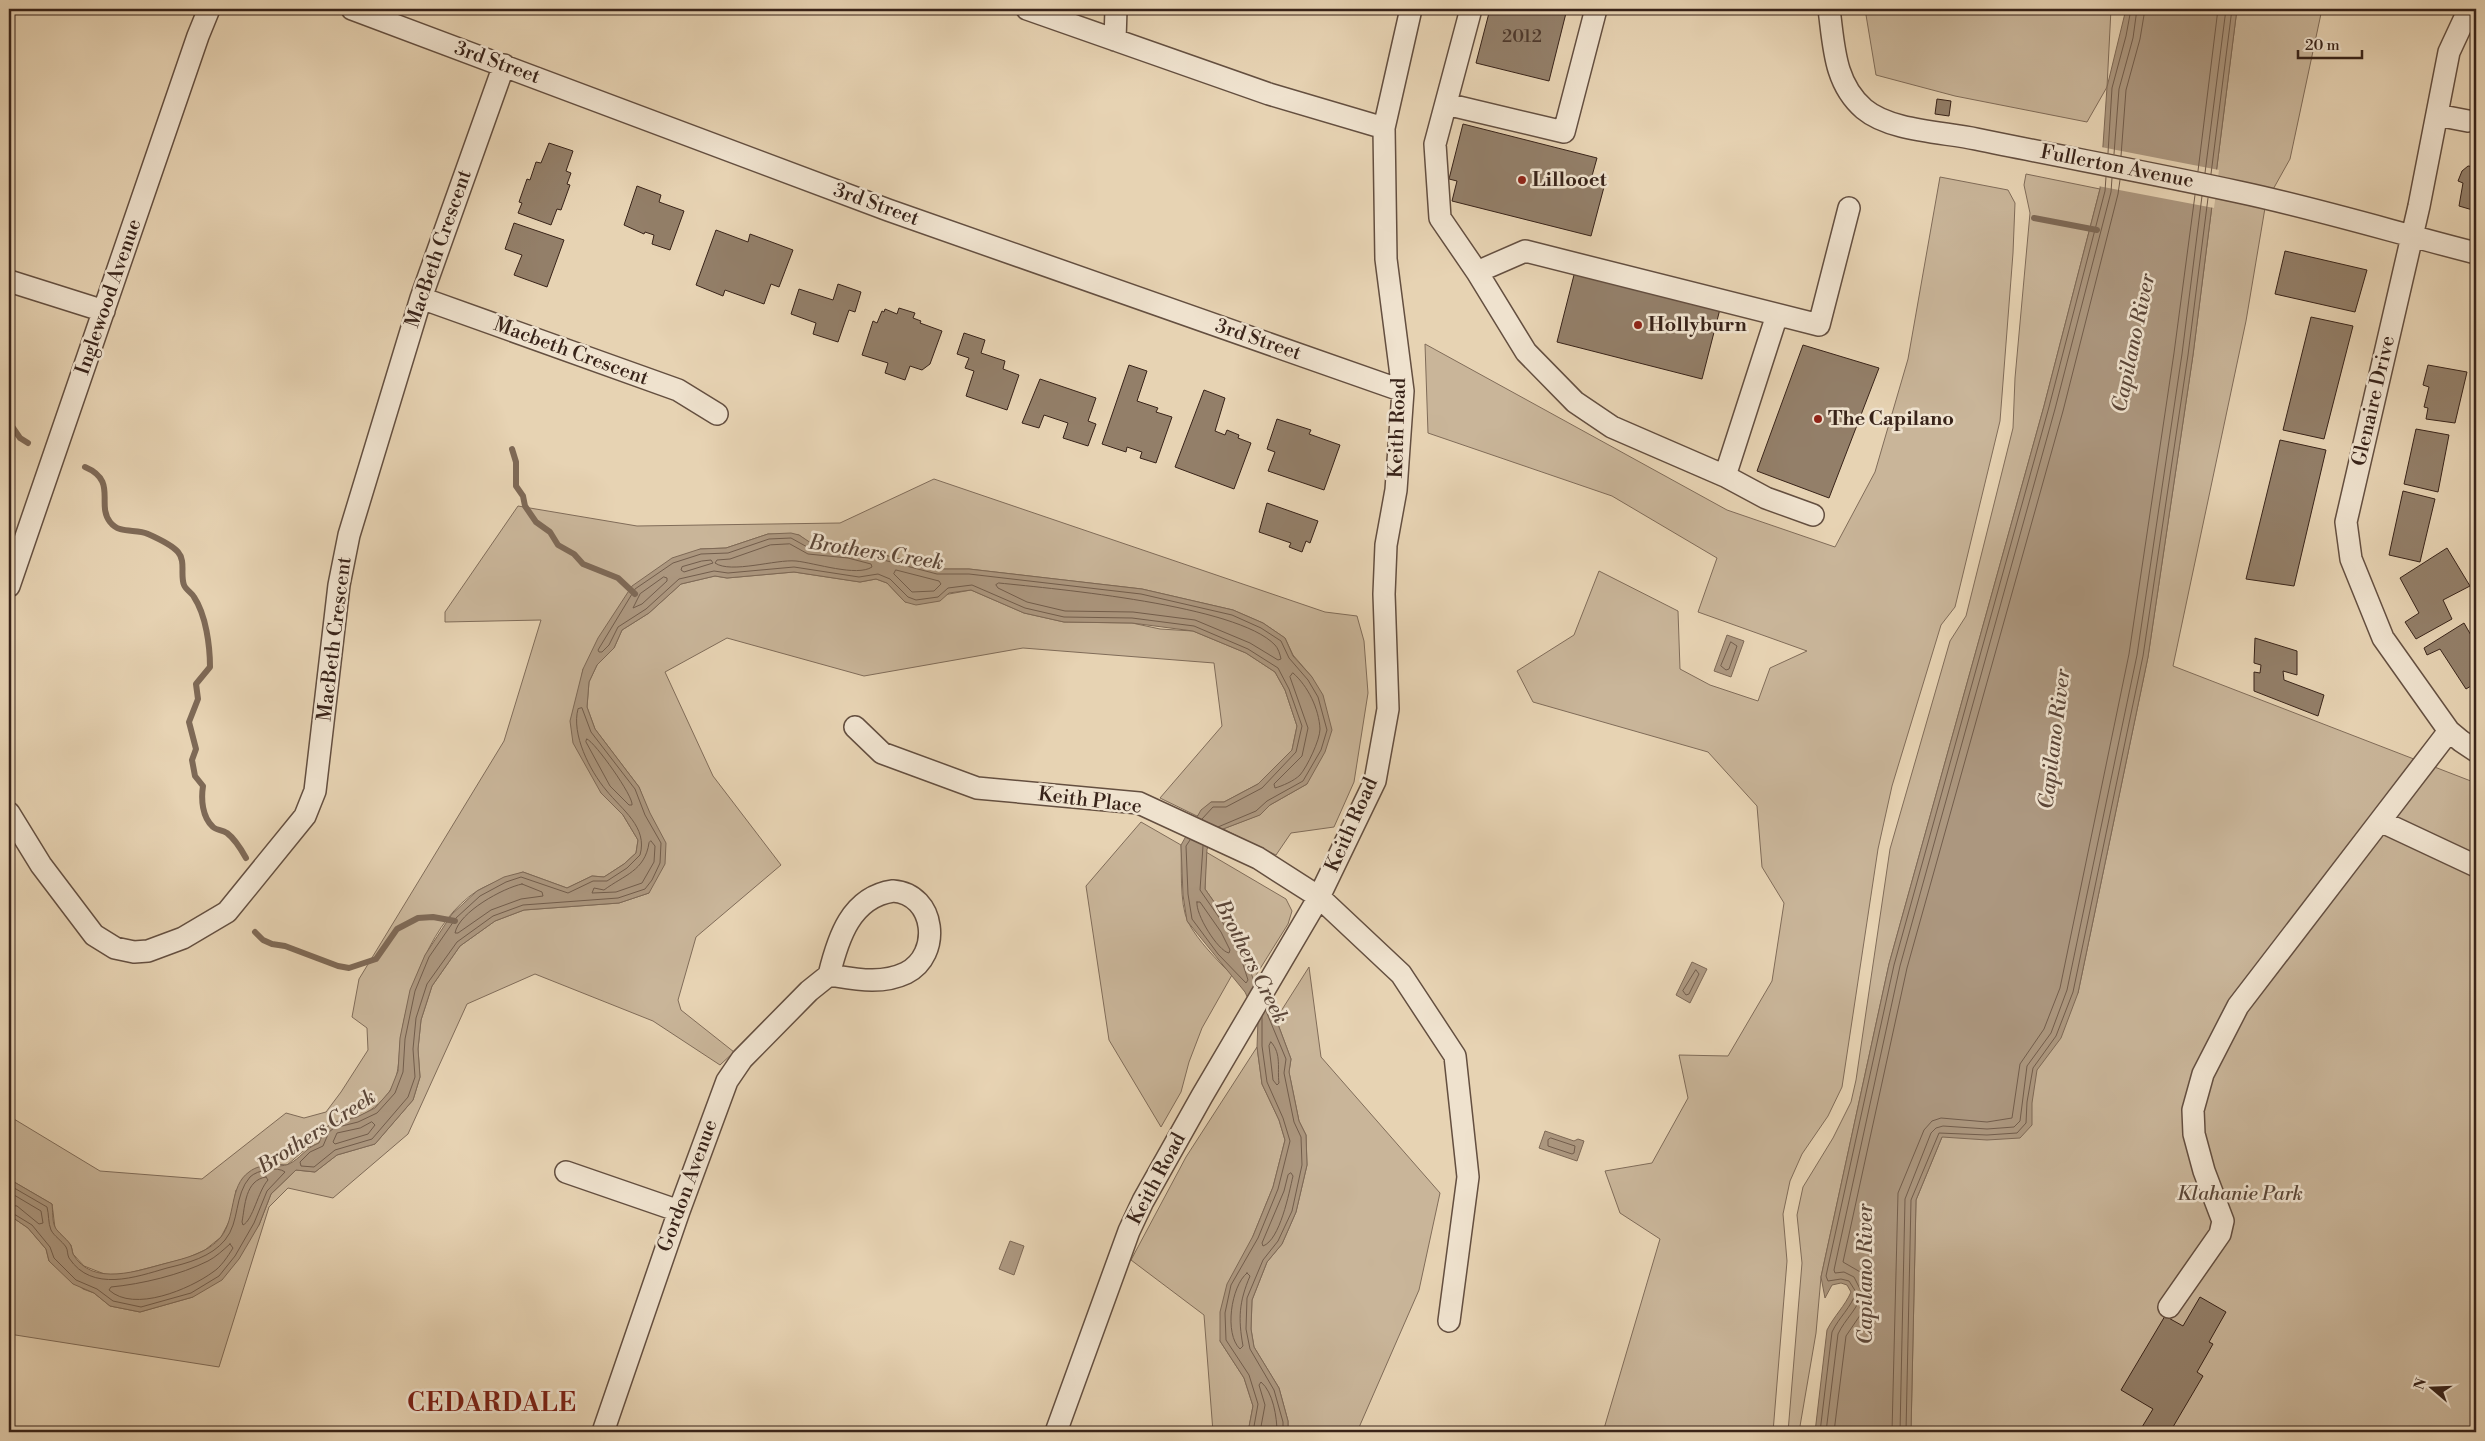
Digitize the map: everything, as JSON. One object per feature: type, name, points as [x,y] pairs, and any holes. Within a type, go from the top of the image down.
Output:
[{"type":"street","name":"Inglewood Avenue","points":[[9,586],[198,36],[209,9]]},
{"type":"street","name":"3rd Street","points":[[352,9],[888,210],[1403,391]]},
{"type":"street","points":[[1027,9],[1269,94],[1384,128]]},
{"type":"street","points":[[1115,40],[1116,9]]},
{"type":"street","name":"Keith Road","points":[[1056,1432],[1129,1231],[1143,1201],[1207,1086],[1319,897],[1375,781],[1388,710],[1384,594],[1386,545],[1396,490],[1403,391],[1386,259],[1384,128],[1411,9]]},
{"type":"street","points":[[1471,9],[1435,144],[1440,218],[1477,272],[1526,352],[1575,402],[1612,427],[1725,476],[1766,498],[1813,515]]},
{"type":"street","points":[[1446,104],[1564,132],[1596,9]]},
{"type":"street","name":"Fullerton Avenue","points":[[1829,9],[1838,74],[1844,87],[1865,110],[1878,117],[1908,128],[1966,137],[2240,192],[2476,254]]},
{"type":"street","name":"Glenaire Drive","points":[[2465,11],[2449,52],[2412,236],[2346,522],[2351,559],[2383,638],[2449,731],[2460,742],[2476,751]]},
{"type":"street","name":"MacBeth Crescent","points":[[9,813],[41,866],[94,935],[114,948],[134,952],[148,951],[183,938],[227,912],[305,816],[315,791],[339,585],[349,535],[420,298],[504,65]]},
{"type":"street","points":[[2437,115],[2468,121]]},
{"type":"street","points":[[1477,272],[1525,251],[1819,325],[1848,208]]},
{"type":"street","points":[[9,280],[104,311]]},
{"type":"street","name":"Macbeth Crescent","points":[[420,298],[678,390],[717,414]]},
{"type":"street","points":[[1725,476],[1777,315]]},
{"type":"street","name":"Keith Place","points":[[855,727],[882,753],[977,788],[1139,803],[1258,858],[1319,897],[1401,974],[1455,1056],[1468,1176],[1450,1321]]},
{"type":"street","points":[[2169,1307],[2220,1234],[2223,1221],[2204,1171],[2194,1134],[2193,1110],[2203,1074],[2238,1006],[2449,731]]},
{"type":"street","points":[[2380,821],[2476,866]]},
{"type":"street","points":[[903,891],[921,903],[930,924],[930,937],[926,952],[918,964],[907,973],[876,981],[829,975],[842,930],[857,909],[868,899],[882,892],[903,891]]},
{"type":"street","name":"Gordon Avenue","points":[[603,1432],[679,1211],[718,1104],[728,1082],[737,1066],[809,991],[829,975]]},
{"type":"street","points":[[566,1172],[679,1211]]},
{"type":"green space","points":[[1865,9],[2111,9],[2107,87],[2087,122],[1955,96],[1876,75]]},
{"type":"green space","name":"Klahanie Park","points":[[2237,9],[2322,9],[2290,159],[2266,202],[2246,321],[2173,666],[2476,783],[2476,1432],[1911,1432],[1916,1200],[1942,1137],[2078,993],[2148,657],[2193,355]]},
{"type":"green space","points":[[2026,174],[2100,189],[2044,406],[1889,964],[1821,1277],[1816,1333],[1799,1432],[1788,1432],[1802,1263],[1797,1215],[1803,1187],[1833,1138],[1851,1102],[1856,1080],[1890,849],[1950,641],[1966,616],[2013,428],[2015,378],[2030,213],[2024,185]]},
{"type":"green space","points":[[1940,177],[2008,190],[2015,203],[2000,421],[1955,607],[1941,625],[1892,786],[1878,849],[1842,1087],[1828,1116],[1802,1154],[1790,1181],[1783,1214],[1787,1261],[1773,1432],[1603,1432],[1660,1239],[1620,1213],[1605,1171],[1652,1163],[1688,1098],[1679,1055],[1728,1056],[1772,981],[1784,903],[1762,867],[1757,806],[1708,752],[1533,702],[1517,671],[1574,635],[1599,571],[1678,611],[1680,669],[1710,685],[1758,701],[1770,668],[1807,651],[1698,612],[1717,558],[1612,496],[1428,433],[1425,344],[1727,510],[1835,547],[1875,472],[1908,359]]},
{"type":"green space","points":[[934,479],[1325,612],[1357,616],[1364,641],[1368,693],[1354,782],[1334,827],[1291,833],[1276,855],[1223,829],[1259,815],[1270,805],[1307,784],[1312,677],[1293,655],[1285,638],[1263,623],[1233,610],[1142,589],[969,569],[938,569],[850,546],[810,543],[799,535],[768,534],[726,548],[700,549],[583,669],[581,680],[601,793],[623,815],[638,840],[636,853],[624,864],[604,877],[592,876],[567,888],[523,872],[482,888],[461,904],[447,919],[425,956],[405,1017],[396,1079],[389,1092],[379,1103],[357,1117],[332,1123],[324,1131],[319,1143],[307,1148],[287,1165],[274,1164],[236,1190],[231,1218],[221,1237],[205,1250],[187,1258],[125,1274],[107,1275],[84,1266],[73,1254],[71,1245],[55,1228],[52,1204],[9,1179],[9,1116],[100,1171],[202,1179],[286,1113],[304,1118],[326,1112],[368,1050],[367,1028],[352,1017],[359,979],[504,741],[541,620],[445,622],[445,612],[518,506],[637,526],[840,523]]},
{"type":"green space","points":[[794,572],[860,582],[876,579],[887,583],[905,602],[971,590],[1024,613],[1064,622],[1132,623],[1160,629],[1193,631],[1246,653],[1275,672],[1285,690],[1297,726],[1292,750],[1258,784],[1224,802],[1211,802],[1197,816],[1160,798],[1222,726],[1214,663],[1023,648],[864,676],[727,638],[665,672],[713,776],[781,865],[696,937],[678,1000],[681,1010],[734,1052],[720,1065],[653,1021],[535,974],[467,1004],[408,1134],[333,1198],[288,1188],[269,1207],[219,1367],[9,1334],[9,1215],[28,1228],[46,1249],[49,1261],[83,1289],[94,1293],[110,1306],[140,1312],[193,1297],[259,1225],[271,1194],[296,1170],[315,1172],[337,1155],[375,1144],[413,1100],[420,1077],[418,1049],[421,1020],[432,986],[460,946],[495,921],[524,910],[619,903],[649,893],[649,813],[639,787],[595,729],[587,707],[589,682],[597,665],[614,648],[622,630],[649,613],[681,584],[715,576],[727,578]]},
{"type":"green space","points":[[1141,822],[1181,845],[1182,895],[1188,922],[1202,943],[1232,975],[1202,1028],[1189,1062],[1181,1092],[1161,1127],[1109,1040],[1086,886]]},
{"type":"green space","points":[[1206,852],[1286,899],[1292,911],[1288,924],[1253,980],[1244,953],[1231,926],[1205,889]]},
{"type":"green space","points":[[1309,967],[1321,1057],[1440,1193],[1419,1290],[1357,1432],[1288,1432],[1288,1421],[1279,1388],[1254,1347],[1251,1329],[1252,1300],[1267,1262],[1282,1244],[1296,1212],[1307,1165],[1306,1135],[1299,1121],[1289,1072],[1291,1059],[1276,1019]]},
{"type":"green space","points":[[1257,1047],[1262,1084],[1279,1120],[1285,1140],[1273,1187],[1253,1236],[1220,1341],[1244,1378],[1253,1406],[1248,1432],[1213,1432],[1204,1315],[1131,1260],[1186,1157]]},
{"type":"water","name":"Capilano River","points":[[2126,9],[2237,9],[2193,355],[2148,657],[2078,993],[2061,1038],[2037,1070],[2032,1103],[2032,1125],[2020,1138],[1987,1140],[1942,1137],[1916,1200],[1911,1432],[1815,1432],[1827,1330],[1851,1292],[1847,1285],[1841,1283],[1832,1285],[1825,1298],[1821,1277],[1889,964],[2044,406],[2100,189],[2107,87]]},
{"type":"water","name":"Brothers Creek","points":[[791,533],[799,535],[811,543],[850,546],[938,569],[969,569],[1142,589],[1233,610],[1263,623],[1285,638],[1293,656],[1312,677],[1323,695],[1332,730],[1325,752],[1307,784],[1270,805],[1260,815],[1223,829],[1207,849],[1205,889],[1231,926],[1244,953],[1255,984],[1276,1019],[1291,1059],[1289,1072],[1299,1121],[1306,1135],[1307,1165],[1296,1212],[1282,1244],[1267,1262],[1252,1300],[1251,1329],[1254,1347],[1279,1388],[1288,1421],[1288,1432],[1248,1432],[1253,1406],[1244,1378],[1220,1341],[1220,1312],[1227,1284],[1253,1236],[1273,1187],[1285,1140],[1279,1120],[1262,1084],[1257,1047],[1258,1020],[1245,992],[1187,921],[1183,895],[1181,845],[1201,810],[1211,802],[1224,802],[1258,784],[1292,750],[1297,726],[1285,690],[1275,672],[1246,653],[1193,631],[1132,623],[1064,622],[1024,613],[971,590],[949,593],[940,601],[916,605],[905,602],[887,583],[876,579],[860,582],[794,572],[727,578],[715,576],[681,584],[649,613],[622,630],[614,648],[597,665],[589,682],[587,707],[595,729],[639,787],[666,843],[665,864],[649,893],[619,903],[524,910],[495,921],[460,946],[432,986],[421,1020],[418,1049],[420,1077],[413,1100],[375,1144],[337,1155],[315,1172],[296,1170],[271,1194],[259,1225],[239,1259],[222,1280],[193,1297],[140,1312],[110,1306],[94,1293],[73,1284],[49,1261],[46,1249],[28,1228],[9,1215],[9,1179],[52,1204],[55,1227],[70,1244],[73,1254],[81,1264],[92,1271],[104,1274],[130,1272],[182,1259],[203,1251],[216,1243],[226,1229],[238,1185],[249,1172],[259,1167],[289,1164],[319,1143],[325,1129],[332,1123],[357,1117],[375,1108],[390,1091],[398,1071],[400,1038],[410,990],[425,955],[452,914],[477,891],[504,877],[523,872],[567,888],[592,876],[604,877],[624,864],[636,853],[638,840],[623,815],[601,793],[573,743],[570,721],[583,669],[598,638],[632,586],[672,558],[700,549],[726,548],[768,534]]},
{"type":"water","points":[[1727,635],[1744,641],[1731,677],[1714,671]]},
{"type":"water","points":[[1692,962],[1707,969],[1690,1003],[1676,995]]},
{"type":"water","points":[[1545,1131],[1574,1141],[1578,1139],[1584,1141],[1577,1161],[1539,1148]]},
{"type":"water","points":[[1010,1241],[1024,1246],[1014,1275],[999,1269]]},
{"type":"pier","points":[[2101,147],[2219,170],[2214,208],[2098,186]]},
{"type":"building","points":[[1490,9],[1567,9],[1549,81],[1476,63]]},
{"type":"building","points":[[1937,99],[1951,101],[1949,116],[1935,114]]},
{"type":"building","name":"Lillooet","points":[[1463,124],[1597,158],[1590,183],[1604,187],[1591,236],[1452,201],[1457,181],[1449,179]]},
{"type":"building","points":[[549,143],[573,151],[566,171],[571,173],[567,184],[570,185],[561,210],[557,209],[551,225],[518,213],[522,203],[519,202],[527,179],[530,180],[536,162],[541,163]]},
{"type":"building","points":[[2468,166],[2476,167],[2476,211],[2459,206],[2463,183],[2458,181],[2462,171]]},
{"type":"building","points":[[637,186],[661,195],[659,202],[684,211],[670,250],[652,244],[654,235],[645,232],[644,234],[624,225]]},
{"type":"building","points":[[514,223],[564,240],[547,287],[514,275],[522,255],[505,249]]},
{"type":"building","points":[[716,230],[748,242],[750,234],[793,250],[779,287],[771,284],[764,304],[725,290],[723,296],[696,285]]},
{"type":"building","points":[[2285,251],[2367,270],[2355,312],[2275,294]]},
{"type":"building","name":"Hollyburn","points":[[1575,271],[1720,309],[1702,379],[1557,342]]},
{"type":"building","points":[[838,284],[861,292],[855,312],[849,310],[838,342],[813,334],[816,323],[791,314],[799,289],[833,300]]},
{"type":"building","points":[[899,308],[915,313],[913,318],[921,321],[920,323],[942,331],[930,364],[922,370],[910,366],[905,380],[885,373],[888,363],[862,355],[873,321],[877,323],[882,311],[884,312],[885,309],[897,314]]},
{"type":"building","points":[[2311,317],[2353,326],[2324,439],[2283,430]]},
{"type":"building","points":[[964,333],[985,340],[981,353],[1005,361],[1003,369],[1019,375],[1007,410],[966,396],[974,371],[965,368],[969,358],[957,354]]},
{"type":"building","name":"The Capilano","points":[[1803,345],[1879,368],[1829,498],[1757,471]]},
{"type":"building","points":[[1129,365],[1147,371],[1137,401],[1158,408],[1156,412],[1172,417],[1156,463],[1140,458],[1142,452],[1127,447],[1126,452],[1102,444]]},
{"type":"building","points":[[2428,365],[2467,372],[2455,423],[2426,419],[2428,408],[2424,407],[2429,387],[2423,385]]},
{"type":"building","points":[[1040,379],[1096,398],[1088,421],[1096,424],[1088,446],[1063,438],[1068,423],[1044,415],[1039,428],[1022,423]]},
{"type":"building","points":[[1204,390],[1225,398],[1215,431],[1225,435],[1227,430],[1239,435],[1238,438],[1251,443],[1234,489],[1175,467]]},
{"type":"building","points":[[1277,419],[1311,430],[1309,434],[1340,445],[1324,490],[1268,471],[1275,452],[1267,449]]},
{"type":"building","points":[[2416,429],[2449,435],[2438,492],[2404,484]]},
{"type":"building","points":[[2280,440],[2326,450],[2294,586],[2246,579]]},
{"type":"building","points":[[2403,491],[2435,499],[2420,562],[2389,555]]},
{"type":"building","points":[[1267,503],[1318,521],[1310,543],[1306,541],[1302,552],[1289,547],[1291,543],[1259,532]]},
{"type":"building","points":[[2447,548],[2470,586],[2443,600],[2452,619],[2416,639],[2405,622],[2419,613],[2400,578]]},
{"type":"building","points":[[2464,623],[2476,644],[2476,683],[2466,689],[2440,649],[2427,655],[2424,648]]},
{"type":"building","points":[[2255,638],[2297,651],[2297,675],[2283,671],[2284,680],[2324,695],[2318,716],[2254,691],[2254,672],[2260,673],[2261,665],[2254,663]]},
{"type":"building","points":[[2200,1297],[2226,1312],[2209,1342],[2213,1344],[2197,1372],[2203,1376],[2170,1432],[2139,1432],[2153,1409],[2121,1390],[2165,1316],[2183,1326]]},
{"type":"waterway","points":[[2034,218],[2097,230]]},
{"type":"waterway","points":[[9,422],[20,438],[28,443]]},
{"type":"waterway","points":[[512,449],[516,462],[516,486],[523,496],[525,506],[536,522],[550,532],[558,545],[574,554],[583,564],[618,578],[635,594]]},
{"type":"waterway","points":[[85,467],[101,479],[105,493],[106,515],[114,526],[118,529],[148,534],[172,547],[178,552],[182,560],[184,585],[193,596],[202,613],[210,659],[210,667],[196,684],[198,699],[189,722],[196,749],[192,760],[195,776],[203,786],[203,808],[209,823],[214,828],[230,835],[246,858]]},
{"type":"waterway","points":[[255,932],[263,940],[272,944],[285,946],[338,966],[349,968],[376,959],[397,929],[418,918],[433,917],[455,921]]},
{"type":"place","name":"Lillooet","points":[[1522,180]]},
{"type":"place","name":"Hollyburn","points":[[1638,325]]},
{"type":"place","name":"The Capilano","points":[[1818,419]]},
{"type":"district","name":"CEDARDALE","points":[[492,1403]]}]
